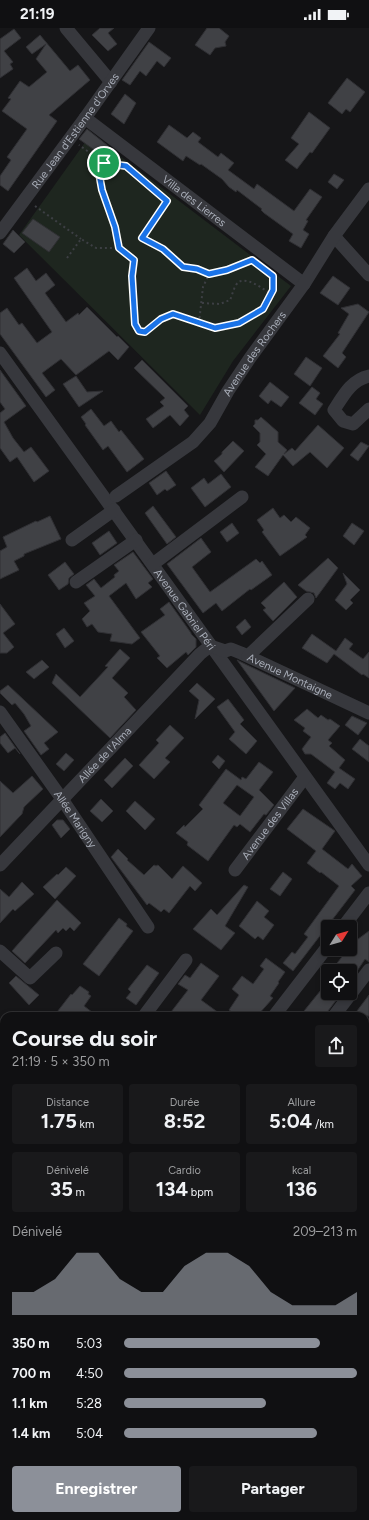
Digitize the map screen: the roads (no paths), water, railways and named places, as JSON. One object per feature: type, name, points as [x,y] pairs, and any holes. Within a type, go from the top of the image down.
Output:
[{"type":"street","points":[[66,28],[111,82]]},
{"type":"street","name":"Rue Jean d'Estienne d'Orves","points":[[0,234],[149,28]]},
{"type":"street","name":"Villa des Lierres","points":[[85,118],[304,284]]},
{"type":"street","name":"Avenue des Rochers","points":[[116,496],[193,442],[210,423],[228,391],[250,358],[304,284],[334,236],[369,189]]},
{"type":"street","points":[[334,236],[369,275]]},
{"type":"street","name":"Avenue Gabriel Péri","points":[[0,353],[369,865]]},
{"type":"street","points":[[369,376],[362,377],[348,388],[334,410],[344,421],[353,424],[369,410]]},
{"type":"street","points":[[153,564],[242,497]]},
{"type":"street","points":[[72,540],[114,510]]},
{"type":"street","points":[[76,582],[136,540]]},
{"type":"street","points":[[248,656],[308,599]]},
{"type":"street","name":"Avenue Montaigne","points":[[210,646],[225,652],[231,649],[248,656],[369,713]]},
{"type":"street","name":"Allée de l'Alma","points":[[0,865],[200,654],[210,646]]},
{"type":"street","name":"Allée Marigny","points":[[0,712],[62,799],[148,928]]},
{"type":"street","name":"Avenue des Villas","points":[[235,870],[305,777]]},
{"type":"street","points":[[348,920],[369,893]]},
{"type":"street","points":[[0,951],[30,978],[56,953]]},
{"type":"street","points":[[277,1012],[321,955]]},
{"type":"street","points":[[147,1012],[186,960]]},
{"type":"street","points":[[337,1012],[369,970]]}]
